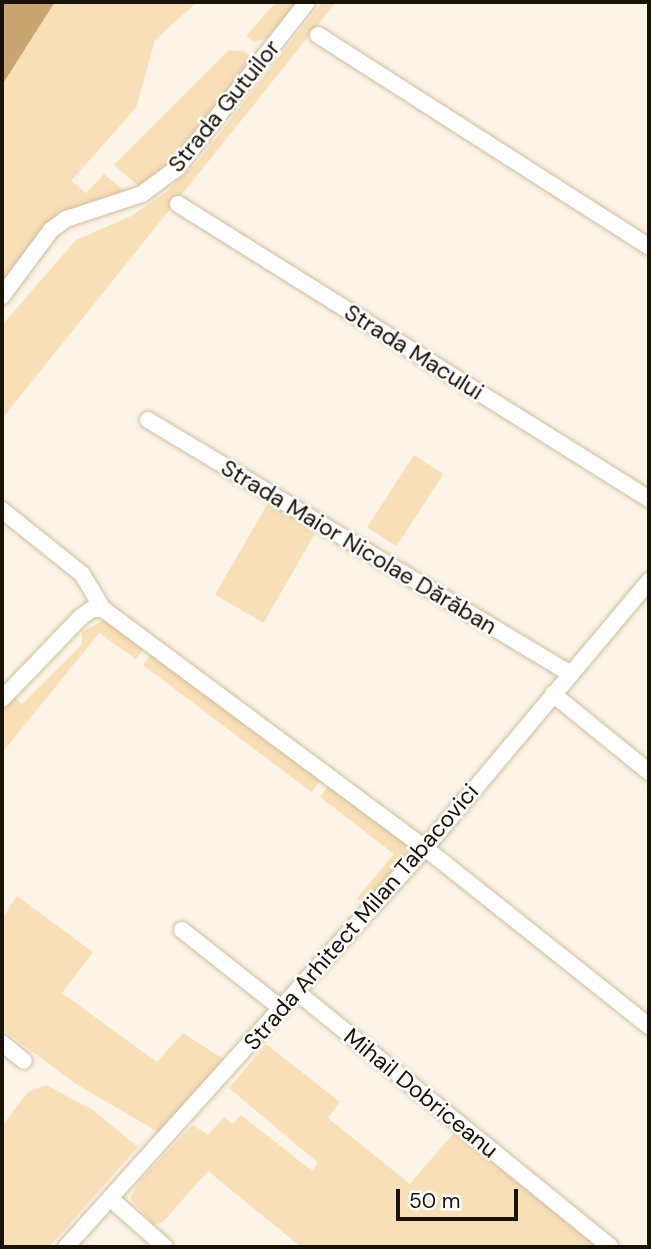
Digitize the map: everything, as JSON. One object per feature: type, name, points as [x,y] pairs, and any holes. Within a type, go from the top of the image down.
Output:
[{"type":"street","name":"Strada Gutuilor","points":[[2,296],[51,230],[66,219],[142,194],[177,168],[307,2]]},
{"type":"street","points":[[318,35],[649,247]]},
{"type":"street","name":"Strada Macului","points":[[178,204],[649,499]]},
{"type":"street","name":"Strada Maior Nicolae Dărăban","points":[[148,420],[570,674]]},
{"type":"street","points":[[2,510],[82,574],[103,609],[425,848],[649,1026]]},
{"type":"street","name":"Strada Arhitect Milan Tabacovici","points":[[66,1247],[425,848],[649,581]]},
{"type":"street","points":[[2,699],[81,617],[92,609],[103,609]]},
{"type":"street","points":[[553,694],[649,772]]},
{"type":"street","points":[[182,930],[282,1009]]},
{"type":"street","name":"Mihail Dobriceanu","points":[[297,992],[610,1246]]},
{"type":"street","points":[[2,1043],[24,1061]]},
{"type":"street","points":[[111,1199],[165,1247]]},
{"type":"shaded area","points":[[2,2],[55,2],[2,85]]},
{"type":"shaded area","points":[[55,2],[197,2],[155,40],[136,108],[71,181],[86,193],[104,174],[127,193],[71,211],[2,287],[2,85]]},
{"type":"shaded area","points":[[276,2],[301,2],[274,36],[254,42],[246,36]]},
{"type":"shaded area","points":[[322,2],[336,2],[2,419],[2,325],[76,240],[131,216],[166,192],[199,160]]},
{"type":"shaded area","points":[[229,50],[243,51],[256,60],[179,159],[142,189],[114,165]]},
{"type":"shaded area","points":[[414,455],[443,474],[397,546],[367,527]]},
{"type":"shaded area","points":[[268,503],[316,531],[263,623],[215,595]]},
{"type":"shaded area","points":[[104,620],[145,647],[136,659],[99,633],[2,753],[2,708],[13,696],[22,704],[82,644],[82,632]]},
{"type":"shaded area","points":[[152,653],[321,780],[311,792],[143,665]]},
{"type":"shaded area","points":[[329,785],[403,841],[409,852],[366,905],[357,898],[394,854],[320,797]]},
{"type":"shaded area","points":[[17,896],[93,952],[62,993],[157,1062],[183,1033],[225,1060],[158,1132],[76,1084],[2,1029],[2,919]]},
{"type":"shaded area","points":[[266,1044],[340,1102],[328,1118],[410,1184],[455,1131],[598,1247],[301,1247],[208,1171],[162,1223],[153,1224],[130,1198],[140,1180],[193,1125],[208,1135],[224,1117],[233,1124],[241,1115],[312,1171],[318,1163],[229,1088]]},
{"type":"shaded area","points":[[46,1085],[93,1110],[138,1147],[49,1247],[2,1247],[2,1126],[28,1092]]}]
